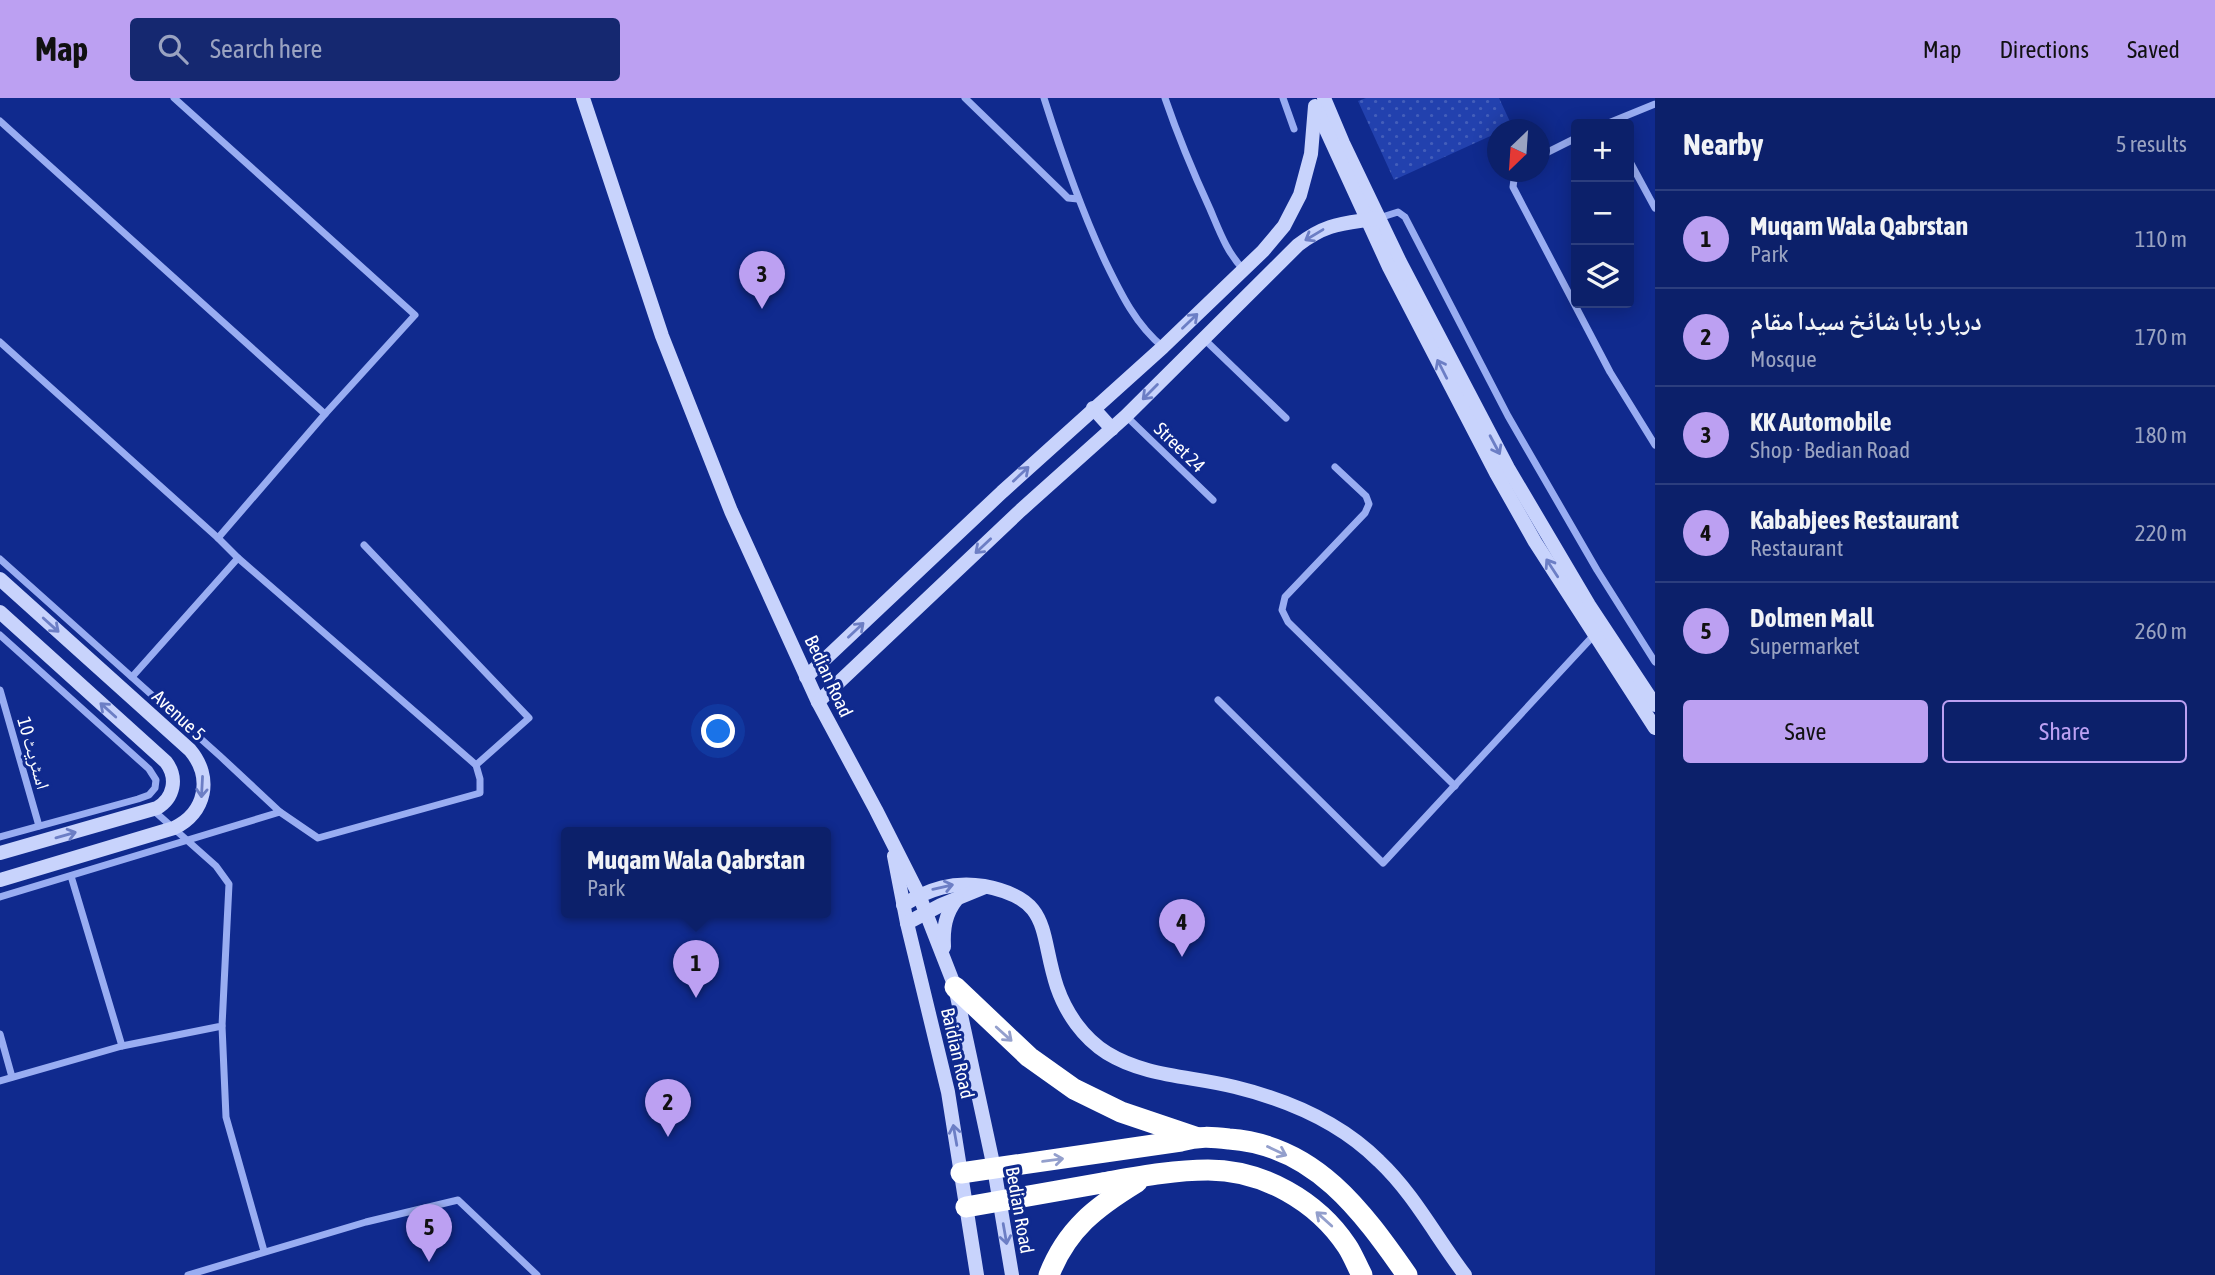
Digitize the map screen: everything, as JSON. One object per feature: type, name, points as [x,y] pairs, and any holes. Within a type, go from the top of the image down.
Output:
[{"type":"highway","points":[[955,987],[1029,1056],[1074,1089],[1131,1116],[1195,1137],[1239,1139],[1264,1145],[1317,1172],[1336,1185],[1351,1201],[1407,1275]]},
{"type":"highway","points":[[961,1173],[1195,1137]]},
{"type":"highway","points":[[966,1207],[1148,1175],[1207,1170],[1232,1171],[1255,1176],[1280,1187],[1306,1204],[1331,1225],[1349,1248],[1362,1275]]},
{"type":"highway","points":[[1049,1275],[1057,1255],[1086,1217],[1107,1200],[1148,1175]]},
{"type":"street","points":[[174,98],[415,314],[218,538]]},
{"type":"street","name":"Bedian Road","points":[[583,98],[662,336],[731,511],[806,677],[919,895],[945,958],[955,987],[994,1168],[1012,1275]]},
{"type":"street","points":[[965,98],[1068,198],[1078,199]]},
{"type":"street","points":[[1044,98],[1069,178],[1119,290],[1149,336],[1163,347]]},
{"type":"street","points":[[1165,98],[1185,155],[1215,222],[1233,259],[1244,270]]},
{"type":"street","points":[[1283,98],[1294,129]]},
{"type":"street","points":[[806,677],[1263,251],[1290,216],[1305,181],[1317,101]]},
{"type":"street","points":[[1317,101],[1373,219],[1508,468],[1655,705]]},
{"type":"street","points":[[1620,119],[1655,104]]},
{"type":"street","points":[[0,121],[325,414]]},
{"type":"street","points":[[1550,151],[1571,140]]},
{"type":"street","points":[[1311,154],[1343,156]]},
{"type":"street","points":[[1634,169],[1655,208]]},
{"type":"street","points":[[1513,182],[1513,187],[1610,372],[1655,445]]},
{"type":"street","points":[[818,702],[1021,510],[1126,416],[1298,245],[1323,229],[1398,212],[1405,217],[1507,416],[1597,570],[1655,662]]},
{"type":"street","points":[[1373,219],[1389,267],[1496,473],[1535,542],[1655,728]]},
{"type":"street","points":[[1263,251],[1278,265]]},
{"type":"street","points":[[1204,339],[1286,418]]},
{"type":"street","points":[[0,342],[238,558],[476,765],[480,793],[318,838],[280,812],[0,559]]},
{"type":"street","points":[[1093,408],[1112,429]]},
{"type":"street","name":"Street 24","points":[[1126,416],[1213,500]]},
{"type":"street","points":[[1335,467],[1366,496],[1369,505],[1365,513],[1285,597],[1282,610],[1288,622],[1455,786]]},
{"type":"street","points":[[1002,492],[1021,510]]},
{"type":"street","points":[[364,545],[529,718],[476,765]]},
{"type":"street","points":[[132,677],[238,558]]},
{"type":"street","name":"Avenue 5","points":[[0,579],[190,750],[201,769],[204,783],[203,795],[193,816],[174,828],[0,880]]},
{"type":"street","points":[[0,612],[170,767],[173,780],[172,792],[162,806],[153,810],[0,853]]},
{"type":"street","points":[[1218,699],[1382,863],[1595,634]]},
{"type":"street","points":[[0,635],[149,769],[156,780],[155,788],[149,795],[0,837]]},
{"type":"street","name":"اسٹریٹ 10","points":[[0,690],[39,826]]},
{"type":"street","points":[[190,750],[201,739]]},
{"type":"street","points":[[153,810],[215,866],[229,884],[222,1026],[226,1117],[264,1251]]},
{"type":"street","points":[[0,897],[280,812]]},
{"type":"street","name":"Baidian Road","points":[[891,841],[907,923],[948,1092],[977,1275]]},
{"type":"street","points":[[71,876],[122,1046]]},
{"type":"street","points":[[904,905],[933,889],[969,883],[1002,889],[1029,905],[1044,928],[1057,987],[1074,1022],[1088,1039],[1113,1056],[1147,1070],[1216,1082],[1264,1094],[1323,1118],[1379,1160],[1404,1189],[1465,1275]]},
{"type":"street","points":[[907,923],[985,887]]},
{"type":"street","points":[[945,958],[945,920],[948,909],[957,899]]},
{"type":"street","points":[[0,1080],[122,1046],[222,1026]]},
{"type":"street","points":[[0,1034],[12,1077]]},
{"type":"street","points":[[188,1275],[366,1222],[458,1200],[537,1275]]},
{"type":"shaded area","points":[[1366,98],[1499,98],[1509,119],[1487,119],[1487,138],[1394,180],[1358,101]]},
{"type":"place","name":"KK Automobile","points":[[762,309]]},
{"type":"place","name":"Kababjees Restaurant","points":[[1182,957]]},
{"type":"place","name":"Muqam Wala Qabrstan","points":[[696,998]]},
{"type":"place","name":"دربار بابا شائخ سیدا مقام","points":[[668,1137]]},
{"type":"place","name":"Dolmen Mall","points":[[429,1262]]}]
